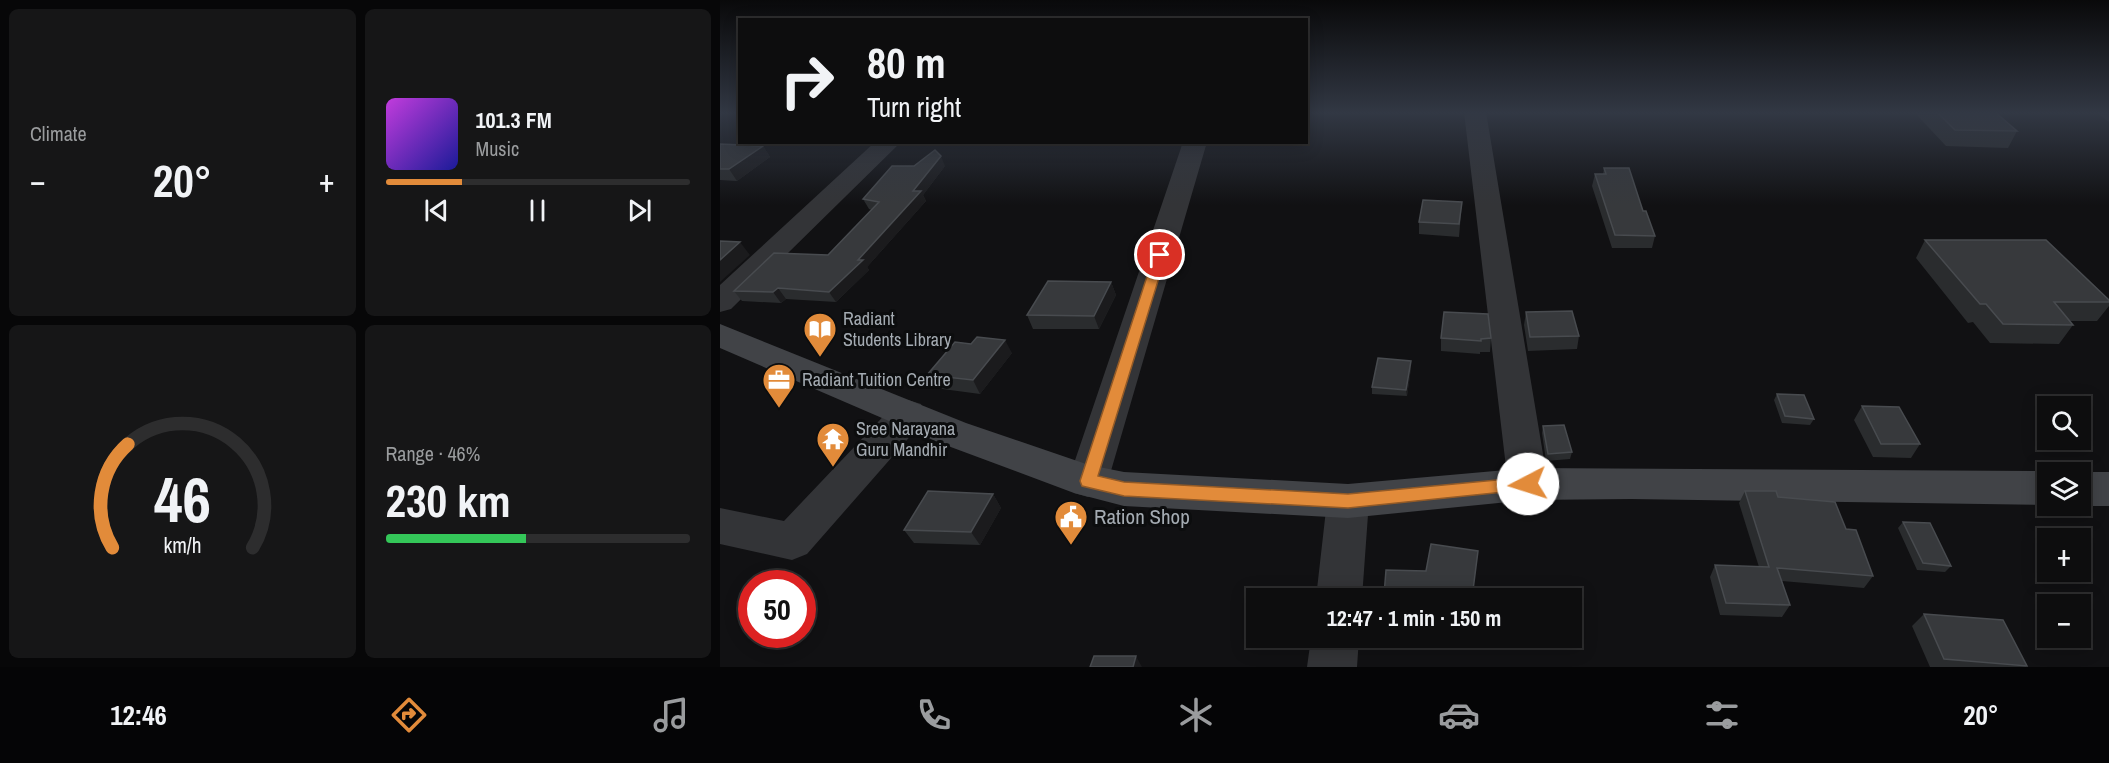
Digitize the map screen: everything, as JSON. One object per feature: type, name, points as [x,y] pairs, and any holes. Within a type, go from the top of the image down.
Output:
[{"type":"main road","points":[[720,335],[953,433],[1088,481],[1124,489],[1348,501],[1528,484],[2037,488]]},
{"type":"street","points":[[1479,143],[1528,484]]},
{"type":"street","points":[[720,302],[887,144]]},
{"type":"street","points":[[1088,481],[1194,144]]},
{"type":"street","points":[[720,526],[792,541],[908,414]]},
{"type":"street","points":[[1340,588],[1348,501]]},
{"type":"street","points":[[1332,667],[1334,648]]},
{"type":"building","points":[[720,144],[763,146],[729,169],[720,169]]},
{"type":"building","points":[[935,150],[941,156],[913,191],[921,191],[858,260],[863,260],[829,292],[778,288],[773,292],[734,291],[774,253],[828,255],[879,202],[863,199],[892,166],[914,166]]},
{"type":"building","points":[[1604,168],[1629,168],[1643,211],[1646,211],[1655,236],[1615,235],[1595,174],[1606,174]]},
{"type":"building","points":[[1423,200],[1462,202],[1459,224],[1419,222]]},
{"type":"building","points":[[1925,240],[2046,240],[2109,302],[2054,302],[2073,325],[2003,324],[1986,304],[1980,304]]},
{"type":"building","points":[[720,241],[740,242],[720,260]]},
{"type":"building","points":[[1048,281],[1111,282],[1094,316],[1027,315]]},
{"type":"building","points":[[1572,311],[1579,336],[1530,337],[1526,312]]},
{"type":"building","points":[[1444,312],[1488,314],[1491,338],[1481,339],[1481,341],[1441,338]]},
{"type":"building","points":[[977,337],[1005,340],[973,380],[927,375],[955,342],[971,344]]},
{"type":"building","points":[[1378,358],[1411,361],[1406,390],[1372,387]]},
{"type":"building","points":[[1777,394],[1804,395],[1814,419],[1785,416]]},
{"type":"building","points":[[1862,406],[1899,407],[1920,444],[1881,444]]},
{"type":"building","points":[[1564,425],[1572,452],[1548,454],[1543,426]]},
{"type":"building","points":[[928,491],[993,494],[971,532],[904,530]]},
{"type":"building","points":[[1745,491],[1776,491],[1778,497],[1835,502],[1846,529],[1856,530],[1873,576],[1777,568],[1790,605],[1726,603],[1715,565],[1769,567]]},
{"type":"building","points":[[1903,522],[1930,523],[1951,566],[1923,563]]},
{"type":"building","points":[[1431,544],[1478,551],[1473,588],[1385,588],[1386,570],[1426,571]]},
{"type":"building","points":[[1924,614],[2003,620],[2027,666],[1944,659]]},
{"type":"building","points":[[1094,656],[1136,656],[1133,667],[1090,667]]},
{"type":"place","name":"Radiant Students Library","points":[[820,358]]},
{"type":"place","name":"Radiant Tuition Centre","points":[[779,409]]},
{"type":"place","name":"Sree Narayana Guru Mandhir","points":[[833,468]]},
{"type":"place","name":"Ration Shop","points":[[1071,546]]},
{"type":"route","points":[[1160,255],[1088,481],[1124,489],[1348,501],[1528,484]]}]
